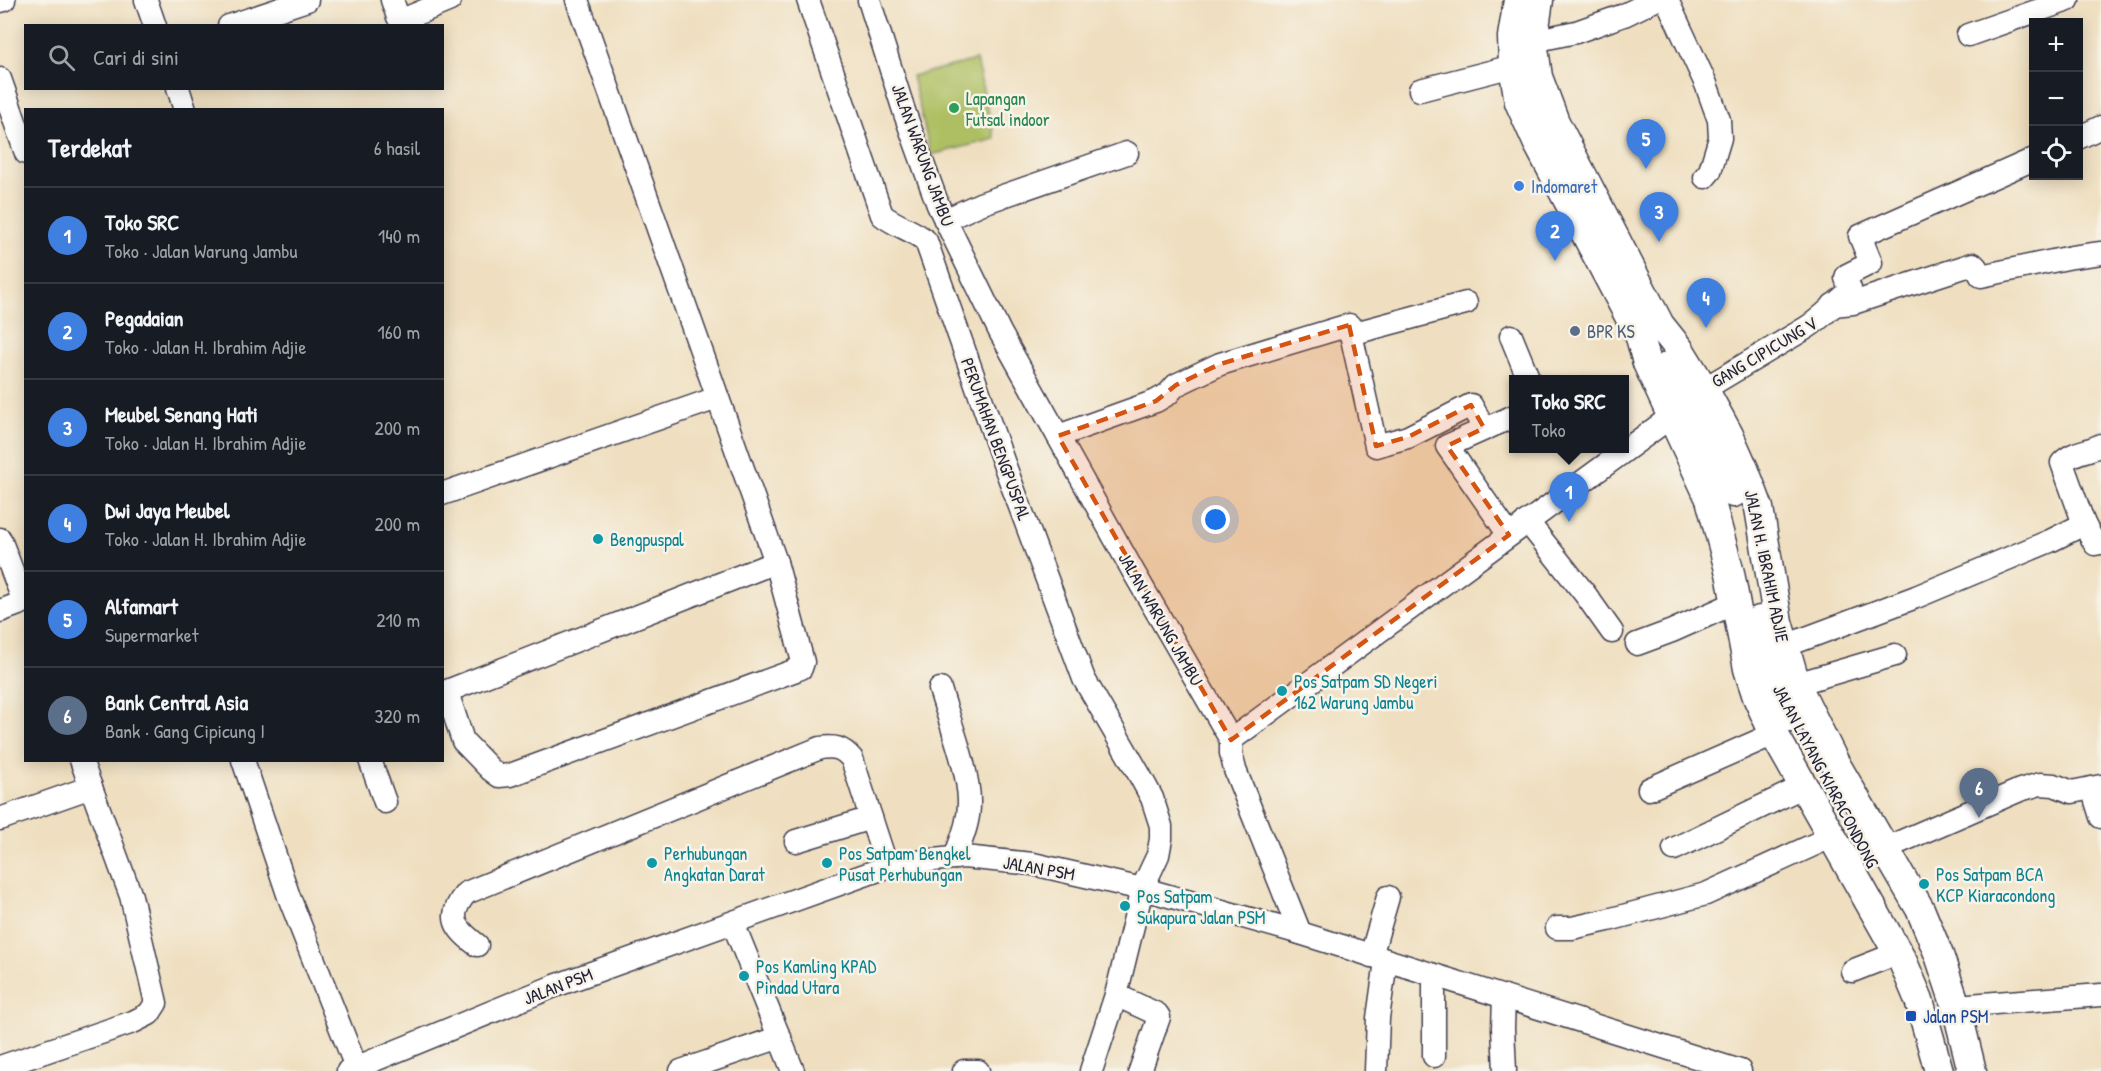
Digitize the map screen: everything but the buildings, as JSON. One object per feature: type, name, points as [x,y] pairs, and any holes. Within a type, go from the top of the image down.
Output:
[{"type":"main road","name":"JALAN H. IBRAHIM ADJIE","points":[[1518,0],[1512,37],[1513,66],[1519,102],[1537,142],[1651,334],[1680,350],[1729,435],[1759,508],[1778,621],[1797,684],[1834,761],[1920,909],[1939,955],[1956,1006],[1972,1071]]},
{"type":"main road","name":"JALAN H. IBRAHIM ADJIE","points":[[1539,0],[1533,41],[1538,77],[1555,122],[1651,334],[1647,363],[1710,499],[1725,551],[1740,638],[1752,686],[1774,734],[1898,953],[1919,1000],[1939,1071]]},
{"type":"main road","name":"JALAN LAYANG KIARACONDONG","points":[[1651,334],[1726,475],[1738,507],[1770,672],[1784,703],[1904,920],[1925,964],[1958,1071]]},
{"type":"street","points":[[146,0],[154,24]]},
{"type":"street","points":[[235,24],[307,0]]},
{"type":"street","points":[[392,0],[398,17],[402,20],[450,0]]},
{"type":"street","points":[[577,0],[776,562],[803,662],[801,668],[796,670],[510,775],[499,776],[463,741],[445,692],[776,562]]},
{"type":"street","name":"PERUMAHAN BENGPUSPAL","points":[[808,0],[882,215],[891,222],[918,234],[926,241],[1003,461],[1084,679],[1152,798],[1161,826],[1158,855],[1142,889],[1116,995],[1091,1071]]},
{"type":"street","name":"JALAN WARUNG JAMBU","points":[[869,0],[905,114],[938,205],[1000,333],[1133,571],[1231,740]]},
{"type":"street","points":[[1533,41],[1576,32],[1624,15],[1655,0]]},
{"type":"street","points":[[1667,0],[1706,84],[1719,120],[1720,138],[1710,171],[1705,177]]},
{"type":"street","points":[[1968,35],[2068,0]]},
{"type":"street","points":[[1420,90],[1513,66]]},
{"type":"street","points":[[0,79],[24,147]]},
{"type":"street","points":[[179,90],[184,108]]},
{"type":"street","points":[[2083,136],[2101,127]]},
{"type":"street","points":[[945,220],[980,204],[1127,153]]},
{"type":"street","name":"GANG CIPICUNG V","points":[[1704,389],[1820,320],[1850,291],[1846,278],[1848,275],[1871,263],[1860,236],[2029,161]]},
{"type":"street","points":[[1830,308],[1853,303],[1973,264],[1981,276],[2101,253]]},
{"type":"street","points":[[1351,334],[1466,303]]},
{"type":"street","points":[[1058,436],[1156,401],[1168,394],[1176,385],[1220,364],[1349,325],[1376,446],[1408,437],[1471,405],[1484,428]]},
{"type":"street","points":[[1511,336],[1527,375]]},
{"type":"street","points":[[444,493],[717,398]]},
{"type":"street","points":[[1629,447],[1672,416]]},
{"type":"street","points":[[1509,418],[1447,446],[1509,535]]},
{"type":"street","points":[[2101,446],[2090,451],[2082,451],[2062,463],[2084,524],[2095,544],[2101,543]]},
{"type":"street","points":[[1300,933],[1235,770],[1231,740],[1621,453]]},
{"type":"street","points":[[1527,521],[1612,632]]},
{"type":"street","points":[[1785,646],[1916,597],[2050,541],[2084,524]]},
{"type":"street","points":[[0,539],[24,601]]},
{"type":"street","points":[[1637,644],[1735,603]]},
{"type":"street","points":[[0,611],[24,604]]},
{"type":"street","points":[[1797,684],[1895,655]]},
{"type":"street","points":[[940,689],[968,783],[969,804],[966,825],[955,858]]},
{"type":"street","points":[[1649,789],[1774,734]]},
{"type":"street","points":[[477,945],[462,933],[455,922],[454,912],[466,893],[820,748],[832,746],[845,750],[852,759],[887,867]]},
{"type":"street","points":[[0,1067],[133,1022],[149,1014],[156,1004],[131,896],[82,762]]},
{"type":"street","points":[[244,762],[289,897],[362,1068]]},
{"type":"street","points":[[371,762],[385,802]]},
{"type":"street","points":[[1886,848],[2020,790],[2040,784],[2054,785],[2072,792],[2096,787],[2101,817]]},
{"type":"street","points":[[1674,849],[1804,786]]},
{"type":"street","points":[[0,819],[91,787]]},
{"type":"street","points":[[796,841],[871,818]]},
{"type":"street","points":[[1557,928],[1572,928],[1608,920],[1706,894],[1833,836]]},
{"type":"street","name":"JALAN PSM","points":[[362,1068],[552,987],[887,867],[964,857],[1033,864],[1142,889],[1300,933],[1740,1071]]},
{"type":"street","points":[[1376,1071],[1378,959],[1388,897]]},
{"type":"street","points":[[733,923],[793,1071]]},
{"type":"street","points":[[1852,971],[1898,953]]},
{"type":"street","points":[[1434,975],[1434,1056]]},
{"type":"street","points":[[1116,995],[1159,1017],[1140,1071]]},
{"type":"street","points":[[1956,1006],[2101,995]]},
{"type":"street","points":[[1504,997],[1505,1071]]},
{"type":"street","points":[[681,1071],[780,1037]]},
{"type":"street","points":[[964,1071],[978,1071]]},
{"type":"highlighted area","points":[[1349,325],[1376,446],[1408,437],[1471,405],[1484,428],[1447,446],[1509,535],[1231,740],[1058,436],[1156,401],[1176,385],[1220,364]]},
{"type":"green space","name":"Lapangan Futsal indoor","points":[[976,60],[995,139],[931,155],[912,76]]},
{"type":"place","name":"Lapangan Futsal indoor","points":[[954,108]]},
{"type":"place","name":"Alfamart","points":[[1646,169]]},
{"type":"place","name":"Indomaret","points":[[1519,186]]},
{"type":"place","name":"Meubel Senang Hati","points":[[1659,242]]},
{"type":"place","name":"Pegadaian","points":[[1555,261]]},
{"type":"place","name":"Dwi Jaya Meubel","points":[[1706,328]]},
{"type":"place","name":"BPR KS","points":[[1575,331]]},
{"type":"place","name":"Toko SRC","points":[[1569,522]]},
{"type":"place","name":"Bengpuspal","points":[[598,539]]},
{"type":"place","name":"Pos Satpam SD Negeri 162 Warung Jambu","points":[[1282,691]]},
{"type":"place","name":"Bank Central Asia","points":[[1979,818]]},
{"type":"place","name":"Perhubungan Angkatan Darat","points":[[652,863]]},
{"type":"place","name":"Pos Satpam Bengkel Pusat Perhubungan","points":[[827,863]]},
{"type":"place","name":"Pos Satpam BCA KCP Kiaracondong","points":[[1924,884]]},
{"type":"place","name":"Pos Satpam Sukapura Jalan PSM","points":[[1125,906]]},
{"type":"place","name":"Pos Kamling KPAD Pindad Utara","points":[[744,976]]},
{"type":"place","name":"Jalan PSM","points":[[1911,1016]]}]
